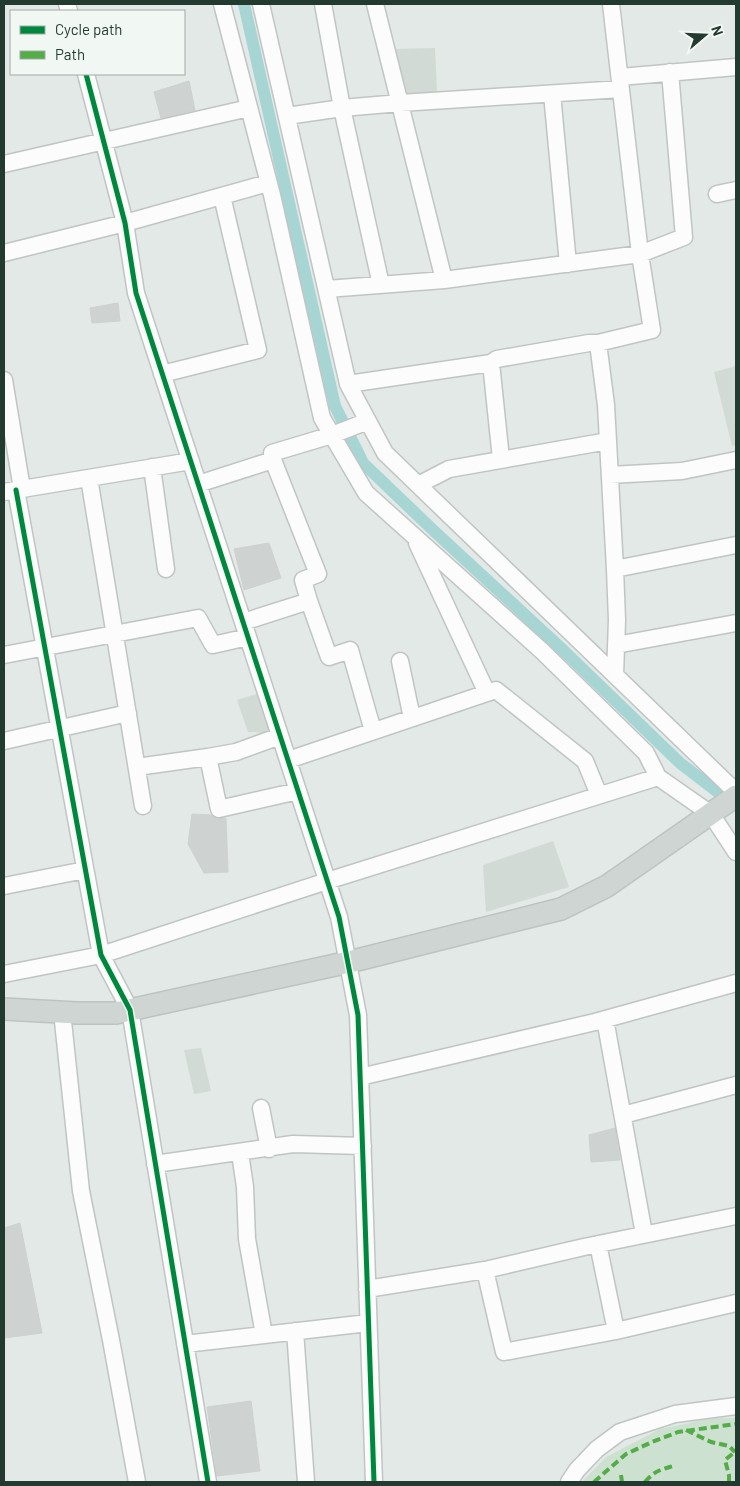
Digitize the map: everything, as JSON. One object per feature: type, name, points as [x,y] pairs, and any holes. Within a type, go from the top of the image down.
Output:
[{"type":"main road","points":[[4,1008],[116,1013],[349,962],[561,909],[607,886],[736,796]]},
{"type":"street","points":[[222,4],[268,183],[322,418],[366,493],[542,652],[646,753],[658,776],[711,814],[736,852]]},
{"type":"street","points":[[261,4],[348,384],[385,453],[736,792]]},
{"type":"street","points":[[323,4],[342,108],[382,285]]},
{"type":"street","points":[[375,4],[444,280]]},
{"type":"street","points":[[348,384],[491,363],[497,359],[589,342],[598,343],[652,330],[640,254],[611,4]]},
{"type":"street","points":[[287,116],[342,108],[400,103],[552,94],[621,83],[670,72],[736,67]]},
{"type":"street","points":[[327,289],[444,280],[640,254],[684,237],[670,72]]},
{"type":"street","points":[[86,75],[125,223],[136,293],[327,880],[339,918],[349,962],[358,1015],[374,1482]]},
{"type":"street","points":[[552,94],[568,264]]},
{"type":"street","points":[[4,164],[249,108]]},
{"type":"street","points":[[4,253],[125,223],[268,183]]},
{"type":"street","points":[[717,194],[736,190]]},
{"type":"street","points":[[162,374],[258,350],[222,196]]},
{"type":"street","points":[[598,343],[606,405],[615,569],[617,620],[615,675]]},
{"type":"street","points":[[491,363],[501,459]]},
{"type":"street","points":[[4,380],[14,490],[101,955],[130,1010],[208,1482]]},
{"type":"street","points":[[368,421],[332,435],[272,453],[273,460],[318,574],[303,580],[329,658],[350,650],[373,731]]},
{"type":"street","points":[[418,485],[449,469],[608,441]]},
{"type":"street","points":[[198,484],[273,460]]},
{"type":"street","points":[[610,475],[682,472],[736,460]]},
{"type":"street","points":[[14,490],[191,461]]},
{"type":"street","points":[[152,467],[166,568]]},
{"type":"street","points":[[89,478],[143,806]]},
{"type":"street","points":[[414,536],[487,693]]},
{"type":"street","points":[[615,569],[736,545]]},
{"type":"street","points":[[4,655],[198,618],[213,645],[309,601]]},
{"type":"street","points":[[616,645],[736,623]]},
{"type":"street","points":[[400,661],[412,718]]},
{"type":"street","points":[[288,760],[496,690],[585,761],[599,796]]},
{"type":"street","points":[[4,741],[128,713]]},
{"type":"street","points":[[137,767],[236,752],[280,736]]},
{"type":"street","points":[[208,757],[219,810],[298,791]]},
{"type":"street","points":[[4,974],[101,955],[327,880],[658,776]]},
{"type":"street","points":[[4,886],[85,870]]},
{"type":"street","points":[[360,1078],[606,1019],[736,983]]},
{"type":"street","points":[[62,1012],[81,1191],[111,1340],[136,1482]]},
{"type":"street","points":[[606,1019],[644,1234]]},
{"type":"street","points":[[623,1115],[736,1085]]},
{"type":"street","points":[[261,1108],[269,1148]]},
{"type":"street","points":[[155,1164],[292,1144],[362,1146]]},
{"type":"street","points":[[240,1153],[245,1187],[248,1239],[264,1335]]},
{"type":"street","points":[[367,1289],[485,1270],[644,1234],[736,1216]]},
{"type":"street","points":[[598,1244],[616,1330]]},
{"type":"street","points":[[485,1270],[504,1352],[616,1330],[736,1303]]},
{"type":"street","points":[[185,1344],[368,1323]]},
{"type":"street","points":[[295,1331],[306,1482]]},
{"type":"street","points":[[568,1482],[597,1449],[620,1432],[675,1414],[736,1406]]},
{"type":"shaded area","points":[[435,48],[437,93],[407,94],[395,49]]},
{"type":"shaded area","points":[[736,366],[736,445],[732,446],[714,372]]},
{"type":"shaded area","points":[[263,692],[273,733],[248,732],[237,700]]},
{"type":"shaded area","points":[[553,841],[569,887],[486,912],[483,865]]},
{"type":"shaded area","points":[[201,1048],[211,1091],[194,1094],[184,1050]]},
{"type":"green space","points":[[712,1418],[736,1418],[736,1482],[582,1482],[606,1457],[660,1429]]},
{"type":"building","points":[[189,81],[195,110],[161,118],[154,92]]},
{"type":"building","points":[[118,303],[120,321],[92,323],[90,308]]},
{"type":"building","points":[[269,543],[281,578],[244,590],[234,549]]},
{"type":"building","points":[[192,814],[211,815],[216,819],[226,818],[228,872],[204,873],[188,844]]},
{"type":"building","points":[[615,1128],[620,1160],[591,1162],[589,1135]]},
{"type":"building","points":[[20,1223],[42,1333],[4,1338],[4,1228]]},
{"type":"building","points":[[251,1401],[260,1471],[217,1476],[207,1407]]},
{"type":"waterway","points":[[244,4],[335,406],[363,463],[563,650],[680,763],[732,803]]},
{"type":"marked path","points":[[594,1482],[626,1454],[652,1442],[678,1432],[736,1424]]},
{"type":"marked path","points":[[686,1430],[711,1442],[729,1446],[735,1452]]},
{"type":"marked path","points":[[729,1482],[725,1460],[736,1451]]},
{"type":"marked path","points":[[645,1482],[651,1475],[673,1466]]},
{"type":"marked path","points":[[621,1475],[622,1482]]},
{"type":"cycle path","points":[[86,75],[125,223],[136,293],[339,917],[358,1015],[374,1482]]},
{"type":"cycle path","points":[[16,490],[101,955],[130,1010],[208,1482]]}]
